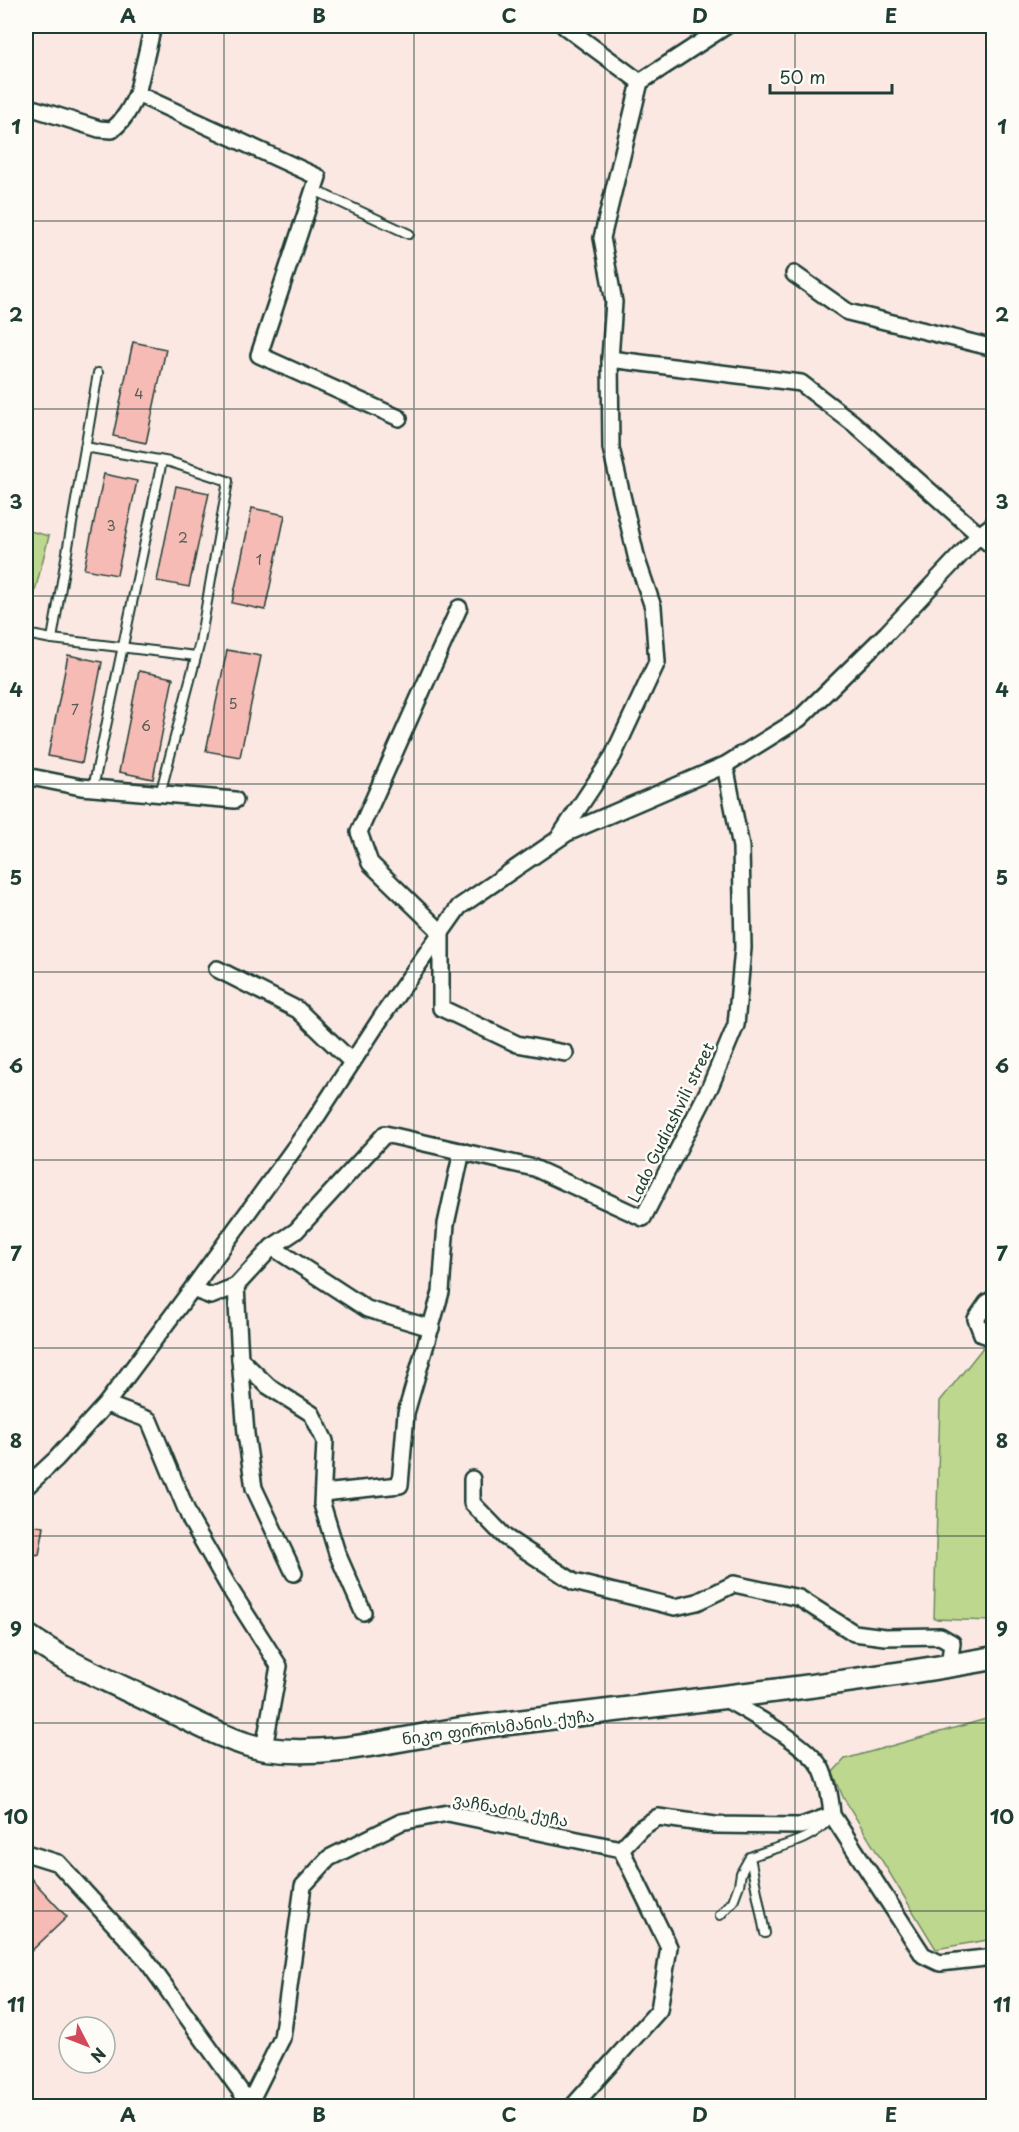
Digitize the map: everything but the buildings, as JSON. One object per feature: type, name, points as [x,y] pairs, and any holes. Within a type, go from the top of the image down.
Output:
[{"type":"main road","name":"ნიკო ფიროსმანის ქუჩა","points":[[26,1635],[46,1649],[216,1733],[264,1748],[316,1752],[469,1728],[724,1698],[993,1658]]},
{"type":"street","points":[[26,105],[99,129],[112,130],[129,111],[137,94],[153,26]]},
{"type":"street","points":[[564,26],[640,82]]},
{"type":"street","points":[[556,840],[613,756],[657,662],[653,607],[638,560],[611,448],[610,359],[614,302],[602,238],[640,82],[726,26]]},
{"type":"street","points":[[137,94],[318,177],[259,355],[399,418]]},
{"type":"street","points":[[794,274],[848,312],[993,348]]},
{"type":"street","points":[[610,359],[801,383],[853,423],[993,548]]},
{"type":"street","points":[[26,1487],[56,1459],[106,1404],[192,1289],[312,1124],[459,907],[567,833],[725,765],[799,718],[887,633],[979,535],[993,524]]},
{"type":"street","points":[[459,608],[359,832],[370,863],[441,932],[441,1008],[517,1044],[565,1053]]},
{"type":"street","name":"Lado Gudiashvili street","points":[[192,1289],[211,1296],[236,1286],[272,1247],[297,1231],[385,1134],[534,1168],[643,1218],[710,1087],[736,1025],[743,948],[741,847],[725,765]]},
{"type":"street","points":[[26,776],[93,788],[235,800]]},
{"type":"street","points":[[217,969],[298,1010],[352,1062]]},
{"type":"street","points":[[323,1492],[400,1485],[406,1413],[441,1292],[446,1224],[462,1152]]},
{"type":"street","points":[[272,1247],[367,1309],[431,1328]]},
{"type":"street","points":[[236,1286],[246,1434],[254,1488],[294,1574]]},
{"type":"street","points":[[993,1298],[976,1319],[982,1334],[993,1338]]},
{"type":"street","points":[[240,1359],[268,1386],[312,1414],[326,1441],[322,1504],[337,1552],[363,1611]]},
{"type":"street","points":[[106,1404],[149,1420],[191,1521],[279,1666],[264,1748]]},
{"type":"street","points":[[472,1479],[471,1503],[505,1537],[574,1582],[675,1607],[697,1602],[734,1584],[799,1598],[854,1633],[885,1637],[940,1636],[952,1643],[949,1666]]},
{"type":"street","points":[[724,1698],[807,1751],[821,1768],[831,1797],[832,1815],[923,1955],[940,1963],[993,1957]]},
{"type":"street","name":"ვაჩნაძის ქუჩა","points":[[250,2105],[282,2038],[303,1886],[329,1858],[401,1822],[448,1813],[621,1849]]},
{"type":"street","points":[[573,2106],[659,2010],[669,1947],[621,1849],[641,1828],[658,1817],[715,1825],[801,1826],[832,1815]]},
{"type":"street","points":[[26,1853],[58,1863],[144,1957],[250,2105]]},
{"type":"lane","points":[[314,190],[409,234]]},
{"type":"lane","points":[[52,639],[98,373]]},
{"type":"lane","points":[[85,447],[162,461],[228,481],[196,656],[160,794]]},
{"type":"lane","points":[[93,788],[162,461]]},
{"type":"lane","points":[[26,634],[196,656]]},
{"type":"lane","points":[[720,1915],[733,1901],[741,1874],[750,1857],[811,1836],[832,1815]]},
{"type":"lane","points":[[750,1857],[765,1933]]},
{"type":"green space","points":[[26,530],[49,536],[32,603],[26,602]]},
{"type":"green space","points":[[993,1335],[993,1621],[934,1619],[940,1401]]},
{"type":"green space","points":[[993,1717],[993,1939],[936,1949],[843,1797],[833,1772],[845,1759]]}]
